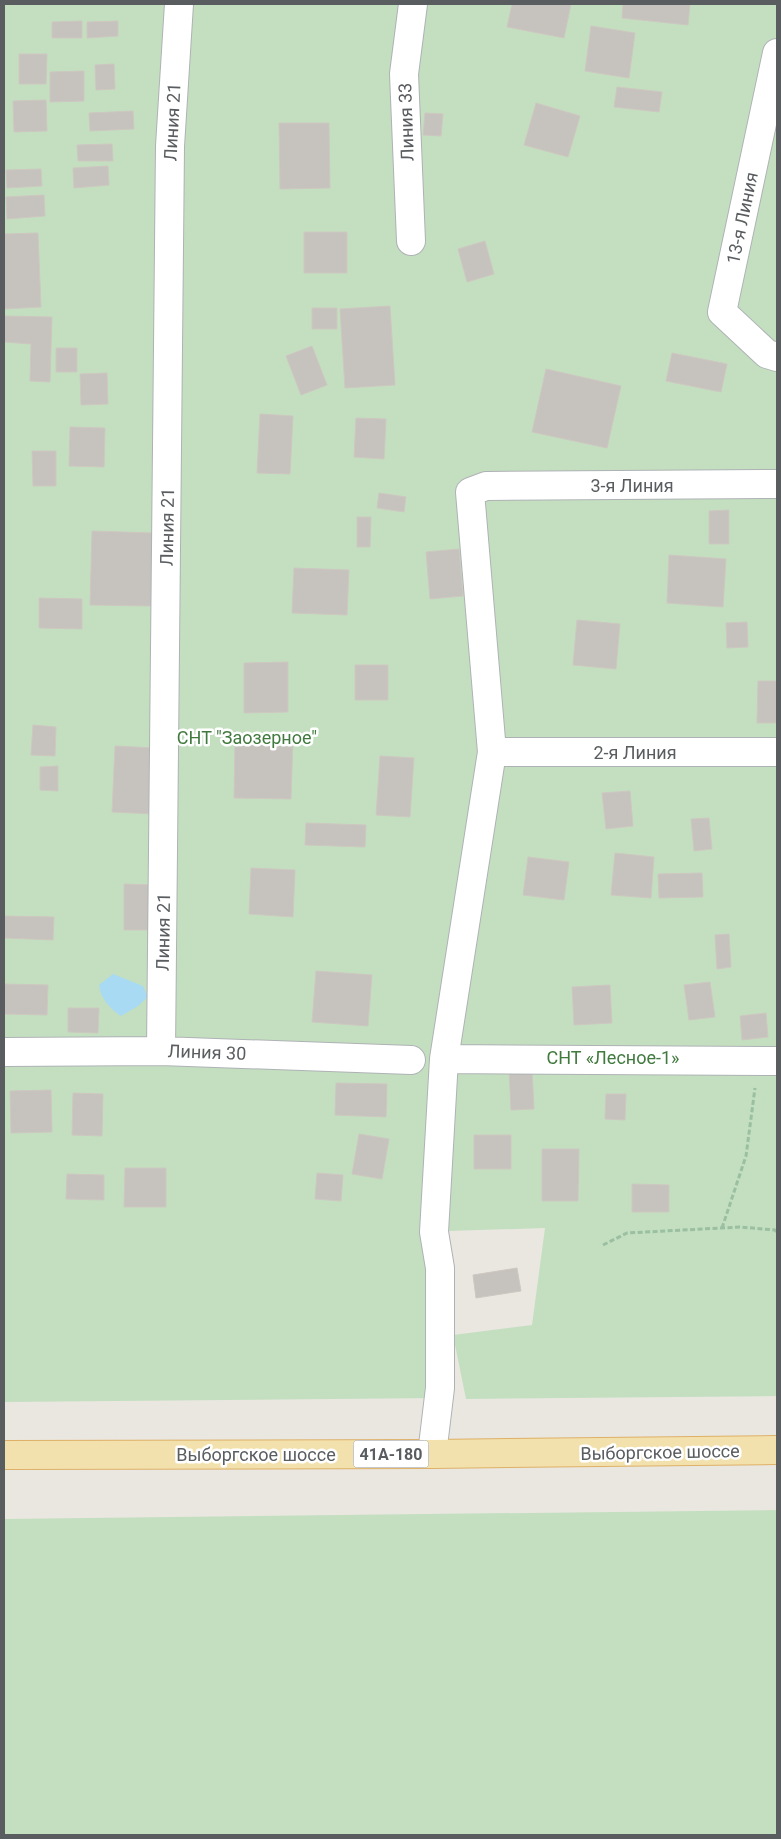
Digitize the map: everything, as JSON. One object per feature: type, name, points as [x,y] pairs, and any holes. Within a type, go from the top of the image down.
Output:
[{"type":"main road","name":"Выборгское шоссе","points":[[4,1455],[432,1454],[777,1450]]},
{"type":"street","name":"Линия 21","points":[[161,1051],[170,146],[179,4]]},
{"type":"street","name":"Линия 33","points":[[411,241],[404,74],[413,4]]},
{"type":"street","name":"13-я Линия","points":[[777,53],[722,312],[767,354],[777,357]]},
{"type":"street","name":"3-я Линия","points":[[492,752],[470,492],[486,486],[777,484]]},
{"type":"street","name":"2-я Линия","points":[[492,752],[777,752]]},
{"type":"street","points":[[432,1454],[440,1388],[440,1268],[434,1232],[444,1059],[492,752]]},
{"type":"street","name":"Линия 30","points":[[4,1052],[161,1051],[411,1060]]},
{"type":"street","points":[[444,1059],[768,1061]]},
{"type":"path","points":[[722,1228],[746,1156],[768,1061]]},
{"type":"path","points":[[603,1245],[627,1232],[740,1227],[775,1230],[777,1232]]},
{"type":"green space","name":"СНТ \"Заозерное\"","points":[[4,4],[777,4],[777,1396],[466,1399],[453,1335],[532,1325],[545,1228],[448,1231],[439,1398],[4,1402]]},
{"type":"green space","points":[[777,1510],[777,1835],[4,1835],[4,1519]]},
{"type":"water","points":[[113,974],[143,986],[148,997],[138,1006],[121,1016],[106,1003],[99,985]]},
{"type":"building","points":[[512,4],[571,4],[564,38],[507,27]]},
{"type":"building","points":[[623,4],[690,4],[688,25],[622,18]]},
{"type":"building","points":[[82,21],[82,38],[52,38],[52,22]]},
{"type":"building","points":[[118,21],[118,36],[87,38],[87,22]]},
{"type":"building","points":[[591,26],[635,33],[629,78],[585,71]]},
{"type":"building","points":[[19,54],[47,54],[46,84],[19,84]]},
{"type":"building","points":[[114,64],[115,89],[96,90],[95,65]]},
{"type":"building","points":[[84,71],[84,101],[50,102],[50,72]]},
{"type":"building","points":[[617,87],[662,92],[659,112],[614,107]]},
{"type":"building","points":[[46,100],[47,131],[14,132],[13,101]]},
{"type":"building","points":[[536,103],[580,116],[568,157],[524,145]]},
{"type":"building","points":[[133,111],[134,129],[90,131],[89,113]]},
{"type":"building","points":[[425,113],[443,114],[441,136],[423,135]]},
{"type":"building","points":[[279,123],[329,123],[330,188],[280,189]]},
{"type":"building","points":[[112,144],[113,161],[78,161],[77,145]]},
{"type":"building","points":[[108,166],[109,185],[74,188],[73,168]]},
{"type":"building","points":[[41,169],[42,186],[7,188],[6,170]]},
{"type":"building","points":[[44,195],[45,216],[7,219],[6,197]]},
{"type":"building","points":[[304,232],[347,232],[347,273],[304,273]]},
{"type":"building","points":[[38,233],[41,307],[4,309],[4,234]]},
{"type":"building","points":[[485,241],[494,274],[467,282],[458,249]]},
{"type":"building","points":[[390,306],[395,385],[345,388],[340,309]]},
{"type":"building","points":[[312,308],[337,308],[337,329],[312,329]]},
{"type":"building","points":[[4,316],[52,317],[50,382],[30,381],[31,344],[4,342]]},
{"type":"building","points":[[312,346],[327,385],[301,395],[286,356]]},
{"type":"building","points":[[56,348],[77,348],[77,372],[56,372]]},
{"type":"building","points":[[672,353],[727,364],[721,392],[666,381]]},
{"type":"building","points":[[546,369],[621,386],[607,448],[532,432]]},
{"type":"building","points":[[107,373],[108,404],[81,405],[80,374]]},
{"type":"building","points":[[260,414],[293,416],[290,474],[257,473]]},
{"type":"building","points":[[356,418],[386,419],[384,459],[354,457]]},
{"type":"building","points":[[70,427],[105,428],[104,467],[69,466]]},
{"type":"building","points":[[32,451],[56,451],[56,486],[33,486]]},
{"type":"building","points":[[379,493],[406,497],[404,512],[377,508]]},
{"type":"building","points":[[729,510],[729,544],[709,544],[709,511]]},
{"type":"building","points":[[357,517],[371,517],[370,547],[357,547]]},
{"type":"building","points":[[92,531],[153,533],[151,606],[90,605]]},
{"type":"building","points":[[459,549],[463,596],[430,599],[426,552]]},
{"type":"building","points":[[669,555],[726,559],[723,607],[667,603]]},
{"type":"building","points":[[294,568],[349,570],[347,615],[292,613]]},
{"type":"building","points":[[39,598],[82,599],[82,629],[39,628]]},
{"type":"building","points":[[577,620],[620,624],[616,669],[573,665]]},
{"type":"building","points":[[747,622],[748,647],[727,648],[726,623]]},
{"type":"building","points":[[288,662],[288,712],[244,713],[244,663]]},
{"type":"building","points":[[355,665],[388,665],[388,700],[355,700]]},
{"type":"building","points":[[758,681],[777,681],[777,723],[757,723]]},
{"type":"building","points":[[33,725],[56,727],[55,756],[31,755]]},
{"type":"building","points":[[235,738],[293,740],[291,799],[234,798]]},
{"type":"building","points":[[115,746],[155,748],[152,814],[112,812]]},
{"type":"building","points":[[380,756],[414,758],[410,817],[376,815]]},
{"type":"building","points":[[58,766],[58,791],[40,790],[40,767]]},
{"type":"building","points":[[630,791],[633,826],[606,829],[602,793]]},
{"type":"building","points":[[709,818],[712,849],[694,851],[691,819]]},
{"type":"building","points":[[306,823],[366,825],[365,847],[305,845]]},
{"type":"building","points":[[615,853],[654,857],[651,898],[611,895]]},
{"type":"building","points":[[528,857],[569,862],[564,900],[523,895]]},
{"type":"building","points":[[251,868],[295,870],[293,917],[249,914]]},
{"type":"building","points":[[702,873],[703,897],[659,898],[658,874]]},
{"type":"building","points":[[124,884],[156,885],[156,930],[124,930]]},
{"type":"building","points":[[4,916],[54,917],[53,940],[4,938]]},
{"type":"building","points":[[729,934],[731,967],[717,969],[715,935]]},
{"type":"building","points":[[316,971],[372,975],[368,1026],[312,1022]]},
{"type":"building","points":[[710,982],[715,1017],[689,1020],[684,985]]},
{"type":"building","points":[[4,984],[48,985],[47,1015],[4,1014]]},
{"type":"building","points":[[610,985],[612,1023],[574,1025],[572,987]]},
{"type":"building","points":[[68,1008],[99,1008],[98,1033],[68,1032]]},
{"type":"building","points":[[766,1013],[768,1037],[742,1040],[740,1016]]},
{"type":"building","points":[[509,1070],[532,1070],[534,1109],[511,1110]]},
{"type":"building","points":[[336,1083],[387,1084],[386,1117],[335,1115]]},
{"type":"building","points":[[51,1090],[52,1132],[11,1133],[10,1091]]},
{"type":"building","points":[[73,1093],[103,1094],[102,1136],[72,1135]]},
{"type":"building","points":[[606,1094],[626,1094],[625,1120],[605,1119]]},
{"type":"building","points":[[359,1134],[389,1139],[382,1179],[352,1174]]},
{"type":"building","points":[[474,1135],[511,1135],[511,1169],[474,1169]]},
{"type":"building","points":[[542,1149],[579,1149],[578,1201],[542,1201]]},
{"type":"building","points":[[125,1168],[166,1168],[166,1207],[124,1207]]},
{"type":"building","points":[[317,1173],[343,1175],[341,1201],[315,1199]]},
{"type":"building","points":[[67,1174],[104,1175],[104,1200],[66,1199]]},
{"type":"building","points":[[632,1184],[669,1185],[669,1212],[632,1212]]},
{"type":"building","points":[[517,1268],[521,1291],[476,1298],[473,1275]]},
{"type":"park label","name":"СНТ «Лесное-1»","points":[[613,1057]]}]
